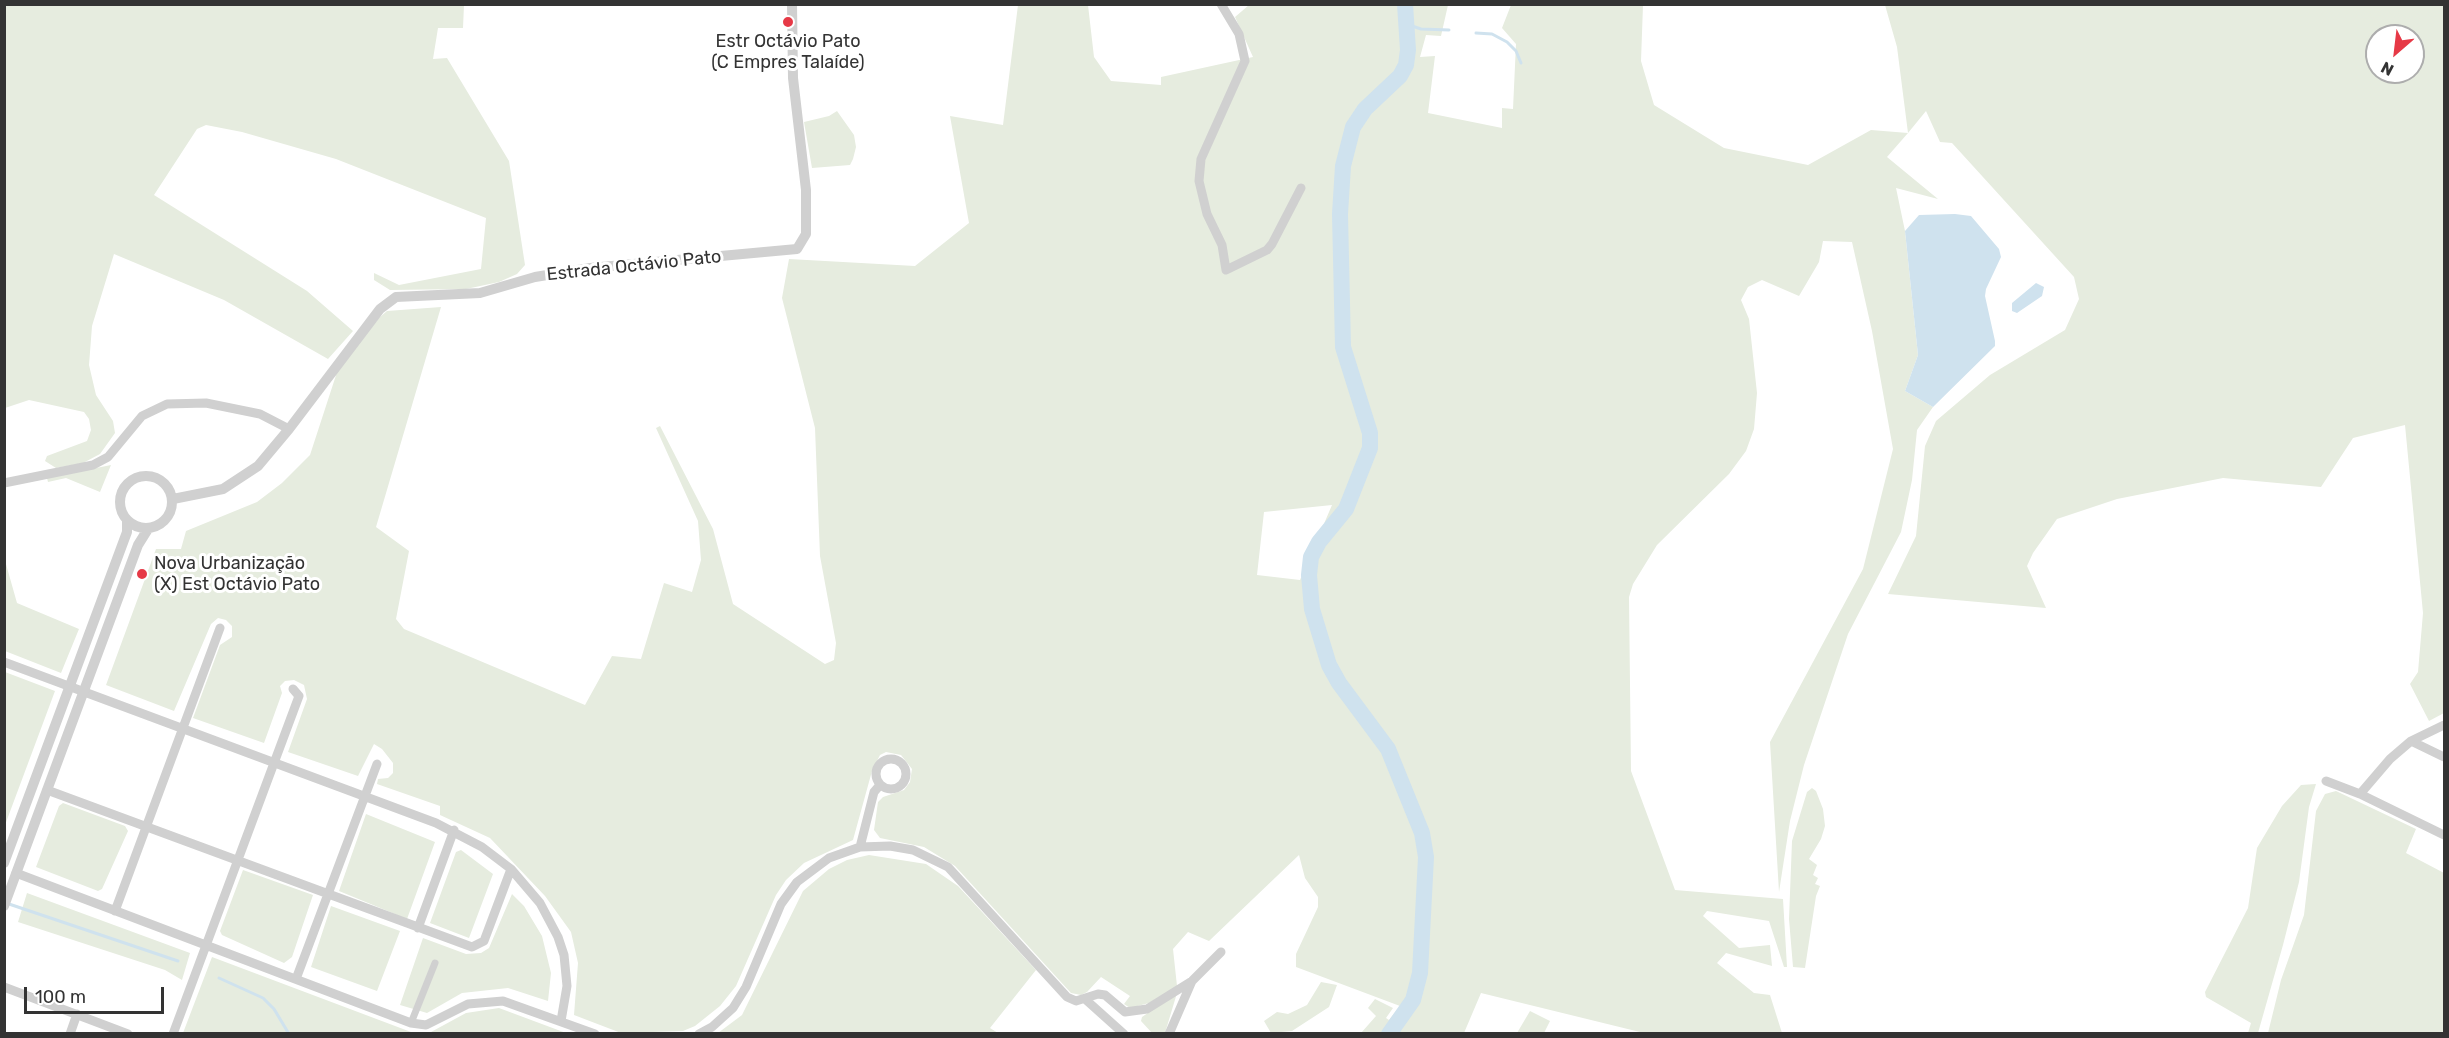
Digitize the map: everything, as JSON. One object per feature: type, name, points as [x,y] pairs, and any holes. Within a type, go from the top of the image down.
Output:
[{"type":"street","name":"Estrada Octávio Pato","points":[[173,499],[206,493],[240,480],[258,466],[290,429],[380,309],[396,297],[480,293],[529,279],[590,268],[797,249],[806,234],[806,190],[793,78],[792,4]]},
{"type":"street","points":[[1221,4],[1239,34],[1245,61],[1201,159],[1199,181],[1207,214],[1222,245],[1226,270],[1258,255],[1272,244],[1300,188]]},
{"type":"street","points":[[4,483],[93,465],[108,457],[142,416],[167,404],[206,403],[260,414],[290,429]]},
{"type":"street","points":[[4,863],[127,532],[127,520],[120,505],[122,494],[128,484],[137,478],[149,476],[160,480],[168,488],[173,499],[169,517],[160,525],[148,529],[136,526],[127,520]]},
{"type":"street","points":[[4,906],[138,545],[148,529]]},
{"type":"street","points":[[115,911],[220,628]]},
{"type":"street","points":[[4,662],[184,727],[454,830],[483,847],[511,869],[540,903],[558,937],[564,955],[567,986],[561,1021]]},
{"type":"street","points":[[173,1034],[299,696],[293,689]]},
{"type":"street","points":[[2360,794],[2390,759],[2411,741],[2445,725]]},
{"type":"street","points":[[2411,741],[2445,757]]},
{"type":"street","points":[[296,979],[377,764]]},
{"type":"street","points":[[2326,781],[2360,794],[2445,835]]},
{"type":"street","points":[[860,848],[874,792],[880,785]]},
{"type":"street","points":[[47,790],[472,947],[482,944],[511,869]]},
{"type":"street","points":[[418,928],[454,830]]},
{"type":"street","points":[[699,1034],[712,1027],[733,1008],[746,987],[781,904],[797,882],[829,858],[860,848],[890,846],[913,850],[933,858],[960,878],[1067,997],[1076,1001],[1093,994],[1105,995],[1125,1012],[1139,1011],[1160,1002],[1192,981],[1221,952]]},
{"type":"street","points":[[16,873],[411,1023],[426,1025],[468,1004],[488,1001],[503,1002],[595,1034]]},
{"type":"street","points":[[411,1023],[435,963]]},
{"type":"street","points":[[1169,1034],[1192,981]]},
{"type":"street","points":[[4,987],[128,1034]]},
{"type":"street","points":[[1085,999],[1124,1034]]},
{"type":"street","points":[[70,1034],[77,1014]]},
{"type":"shaded area","points":[[5,5],[464,5],[463,28],[438,28],[433,59],[447,58],[509,161],[525,265],[517,274],[499,282],[466,289],[390,290],[374,280],[374,273],[399,285],[481,269],[486,218],[336,159],[242,132],[206,125],[197,129],[154,195],[307,291],[353,331],[328,359],[224,300],[114,254],[92,326],[89,365],[96,395],[113,421],[115,433],[100,454],[83,463],[56,468],[45,461],[47,456],[87,441],[91,430],[89,419],[84,412],[29,400],[5,408]]},
{"type":"shaded area","points":[[1018,5],[1088,5],[1094,57],[1111,81],[1161,85],[1161,77],[1253,57],[1235,17],[1249,5],[1448,5],[1441,36],[1426,35],[1420,57],[1435,56],[1428,113],[1502,128],[1502,108],[1513,109],[1516,44],[1502,28],[1511,5],[1643,5],[1641,61],[1654,105],[1724,148],[1808,165],[1871,130],[1908,133],[1887,157],[1938,199],[1896,188],[1905,231],[1918,355],[1905,391],[1933,407],[1917,430],[1912,480],[1901,532],[1848,634],[1804,765],[1790,821],[1779,892],[1770,742],[1863,569],[1893,449],[1872,331],[1852,242],[1823,241],[1819,262],[1799,296],[1762,280],[1748,287],[1741,300],[1749,319],[1757,393],[1754,429],[1746,451],[1729,474],[1657,545],[1633,584],[1629,597],[1631,771],[1675,890],[1783,899],[1787,967],[1784,967],[1769,921],[1707,911],[1703,916],[1739,948],[1770,945],[1772,966],[1726,953],[1717,963],[1754,993],[1770,995],[1782,1033],[1644,1033],[1481,993],[1464,1033],[1361,1033],[1376,1016],[1368,1008],[1375,999],[1393,1008],[1386,1018],[1389,1020],[1400,1006],[1296,967],[1296,954],[1318,907],[1318,897],[1305,878],[1299,855],[1209,941],[1188,932],[1173,949],[1177,986],[1149,1003],[1130,1008],[1124,1004],[1130,996],[1101,977],[1087,992],[1081,995],[1071,993],[955,866],[924,847],[880,838],[874,830],[878,802],[883,797],[904,790],[910,782],[912,769],[901,755],[886,752],[880,755],[872,771],[853,840],[804,863],[786,880],[776,895],[736,986],[720,1006],[695,1026],[683,1031],[621,1033],[574,1015],[578,963],[571,932],[545,896],[490,838],[440,815],[440,806],[377,784],[378,779],[388,778],[393,773],[393,763],[382,749],[374,744],[358,776],[288,752],[307,699],[304,685],[294,680],[285,681],[280,686],[282,693],[264,743],[193,718],[220,645],[232,637],[232,626],[226,620],[218,618],[211,624],[174,711],[106,685],[156,549],[181,549],[186,531],[257,502],[282,483],[310,455],[339,366],[387,311],[441,307],[376,527],[409,551],[396,619],[404,629],[585,705],[612,656],[641,659],[664,583],[692,592],[701,560],[698,521],[656,428],[660,426],[713,529],[733,604],[825,664],[834,660],[836,643],[820,556],[815,428],[782,298],[789,259],[915,266],[969,223],[950,116],[1003,125]],"holes":[[[1332,505],[1300,580],[1257,575],[1264,512]]]},
{"type":"shaded area","points":[[1885,5],[2444,5],[2444,713],[2429,721],[2410,684],[2418,672],[2423,613],[2405,425],[2353,438],[2321,487],[2223,478],[2117,499],[2057,519],[2033,553],[2027,566],[2046,608],[1888,594],[1916,536],[1925,446],[1936,421],[1990,375],[2065,330],[2079,299],[2074,277],[1952,143],[1940,142],[1926,111],[1908,133],[1897,47]]},
{"type":"shaded area","points":[[837,111],[854,135],[856,147],[853,159],[850,165],[812,168],[804,122],[829,116]]},
{"type":"shaded area","points":[[111,465],[100,492],[66,478],[48,482],[47,478]]},
{"type":"shaded area","points":[[4,557],[17,603],[79,629],[61,673],[5,651]]},
{"type":"shaded area","points":[[4,672],[55,691],[5,825]]},
{"type":"shaded area","points":[[2316,784],[2309,807],[2299,882],[2283,945],[2258,1033],[2248,1033],[2251,1023],[2206,997],[2205,992],[2248,908],[2257,848],[2282,806],[2301,785]]},
{"type":"shaded area","points":[[1812,788],[1816,791],[1823,809],[1825,826],[1821,839],[1809,859],[1817,865],[1813,875],[1818,878],[1815,884],[1820,886],[1816,896],[1805,968],[1793,967],[1789,919],[1792,841],[1807,792]]},
{"type":"shaded area","points":[[2336,791],[2416,829],[2406,853],[2444,873],[2444,1033],[2268,1033],[2281,980],[2304,915],[2316,811],[2325,794]]},
{"type":"shaded area","points":[[63,803],[125,826],[128,831],[102,889],[98,891],[36,867],[59,806]]},
{"type":"shaded area","points":[[366,814],[435,842],[407,919],[339,891]]},
{"type":"shaded area","points":[[461,850],[493,874],[469,938],[430,923],[456,852]]},
{"type":"shaded area","points":[[869,855],[926,864],[958,886],[1036,970],[990,1028],[998,1033],[718,1033],[742,1015],[803,891],[829,869],[847,860]]},
{"type":"shaded area","points":[[243,870],[313,895],[292,957],[284,963],[222,935],[220,931]]},
{"type":"shaded area","points":[[27,893],[190,953],[182,980],[165,970],[18,922]]},
{"type":"shaded area","points":[[512,894],[524,906],[542,936],[551,973],[548,1001],[508,988],[462,993],[427,1013],[400,1005],[423,938],[466,954],[481,953],[489,948]]},
{"type":"shaded area","points":[[331,906],[400,931],[377,991],[311,967]]},
{"type":"shaded area","points":[[212,957],[411,1032],[420,1033],[183,1033]]},
{"type":"shaded area","points":[[1321,982],[1337,985],[1329,1007],[1292,1031],[1271,1033],[1264,1021],[1277,1012],[1288,1014],[1307,1005]]},
{"type":"shaded area","points":[[1177,993],[1165,1033],[1152,1033],[1141,1021],[1142,1017]]},
{"type":"shaded area","points":[[499,1008],[566,1033],[421,1033],[431,1032],[466,1013]]},
{"type":"shaded area","points":[[1530,1011],[1550,1021],[1544,1033],[1517,1033]]},
{"type":"water","points":[[1919,215],[1971,216],[1999,249],[2001,257],[1985,296],[1995,346],[1933,407],[1905,391],[1918,355],[1905,231]]},
{"type":"water","points":[[2036,283],[2044,287],[2042,296],[2017,313],[2012,311],[2012,303]]},
{"type":"waterway","points":[[1389,1034],[1413,1000],[1420,973],[1426,857],[1422,833],[1388,749],[1339,683],[1329,665],[1312,609],[1309,575],[1311,557],[1319,542],[1346,509],[1370,448],[1370,433],[1343,347],[1340,214],[1343,166],[1353,127],[1365,109],[1400,76],[1406,65],[1408,50],[1405,4]]},
{"type":"waterway","points":[[1406,24],[1421,29],[1449,30]]},
{"type":"waterway","points":[[1476,33],[1492,34],[1507,42],[1516,51],[1521,63]]},
{"type":"waterway","points":[[9,904],[178,961]]},
{"type":"waterway","points":[[219,978],[263,998],[274,1009],[289,1034]]},
{"type":"place","name":"Estr Octávio Pato (C Empres Talaíde)","points":[[788,22]]},
{"type":"place","name":"Nova Urbanização (X) Est Octávio Pato","points":[[142,574]]}]
